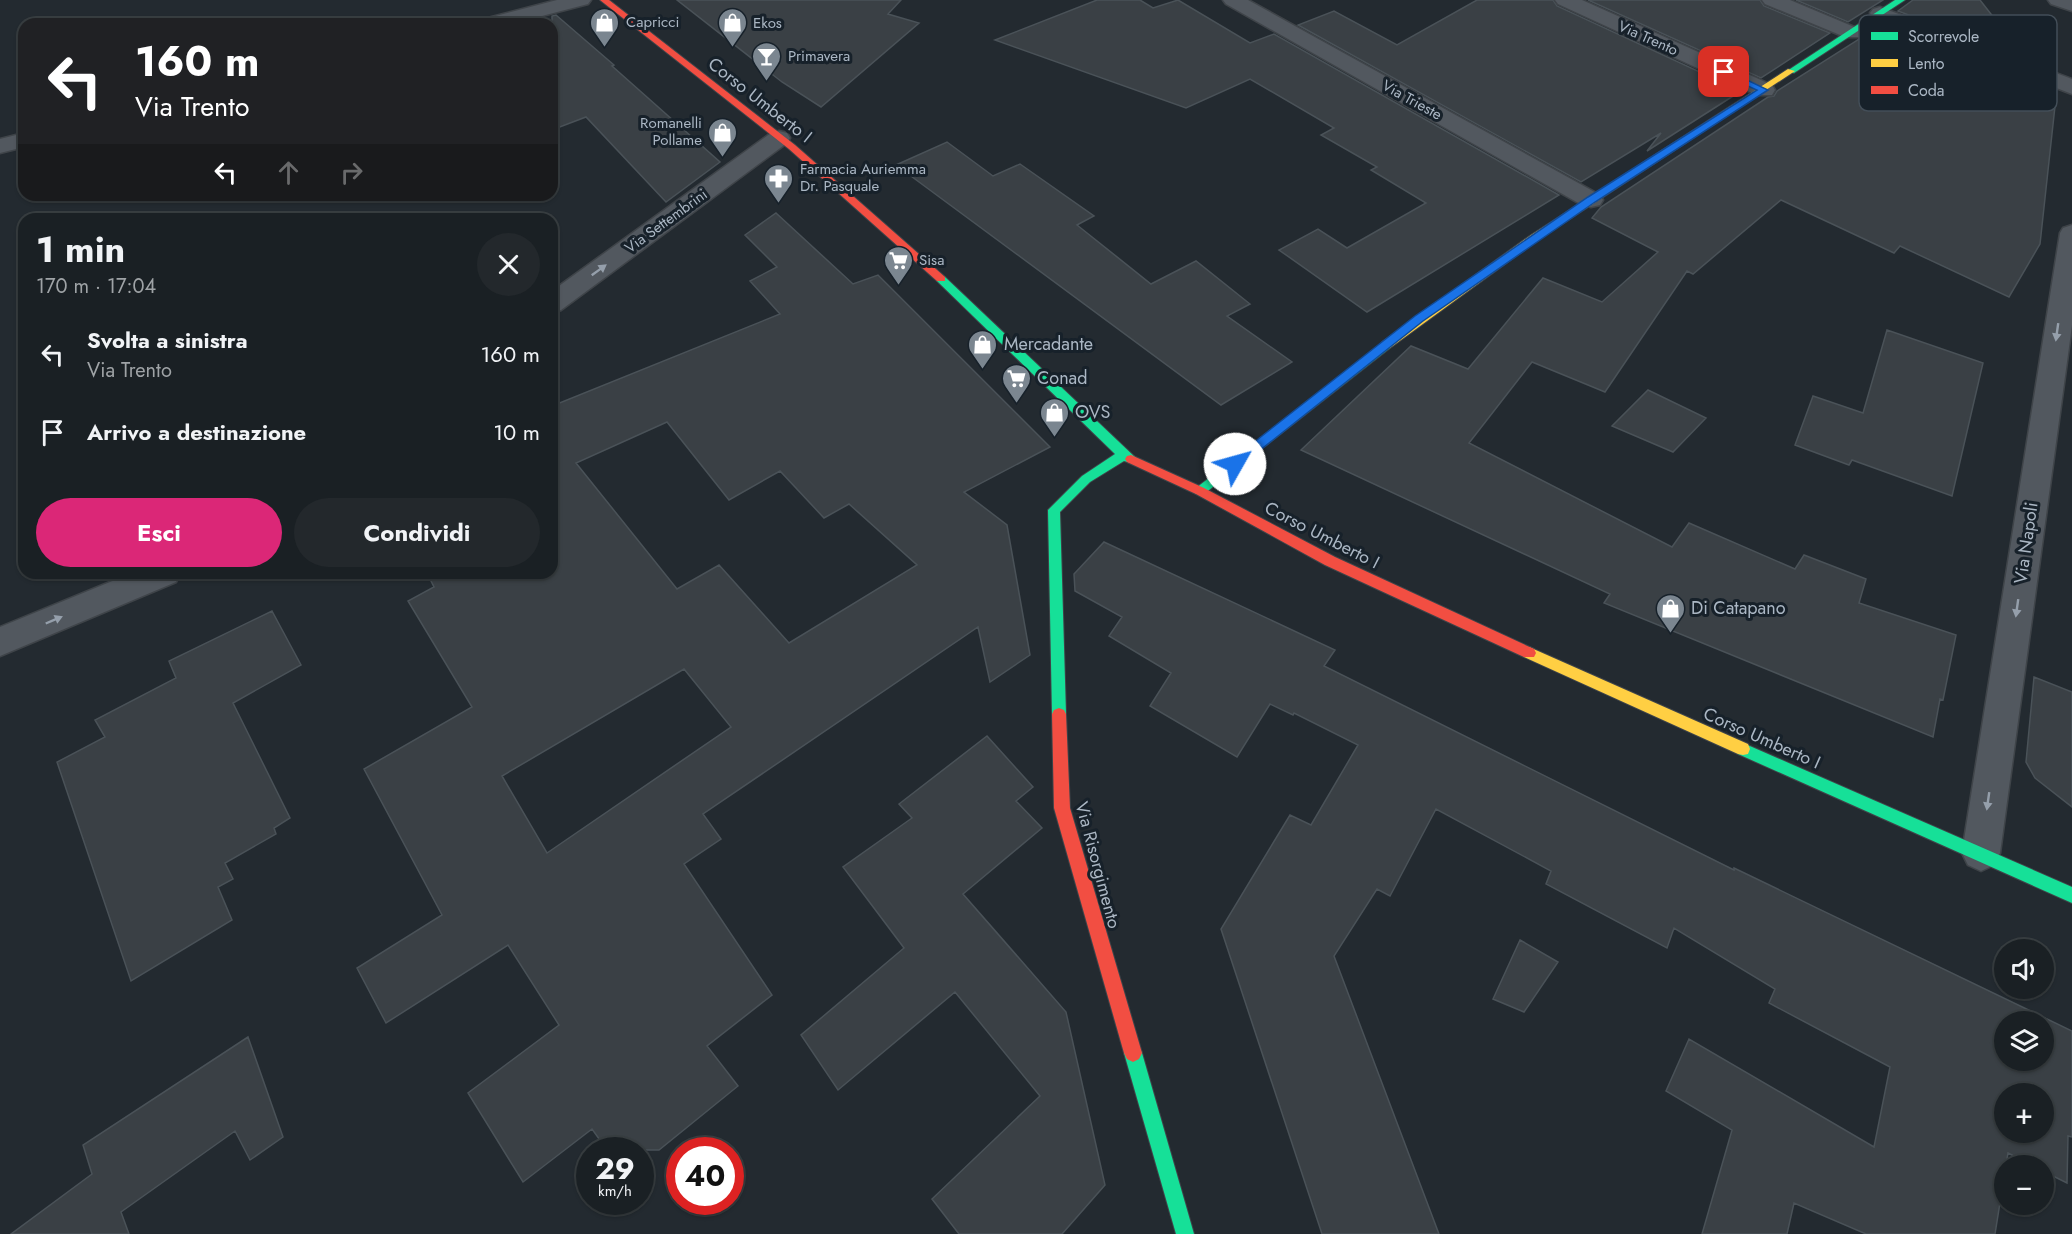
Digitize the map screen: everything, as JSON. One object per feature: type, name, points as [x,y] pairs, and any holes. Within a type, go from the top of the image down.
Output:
[{"type":"street","points":[[510,18],[581,0]]},
{"type":"street","name":"Corso Umberto I","points":[[604,0],[779,138],[921,260],[1123,455],[1200,491],[1330,561],[1383,586],[1625,698],[2072,895]]},
{"type":"street","name":"Via Trieste","points":[[1233,0],[1591,200]]},
{"type":"street","name":"Via Trento","points":[[1565,0],[1764,90]]},
{"type":"street","points":[[1772,0],[1852,33]]},
{"type":"street","points":[[1877,15],[1901,0]]},
{"type":"street","points":[[2058,0],[2072,5]]},
{"type":"street","points":[[1880,13],[1885,15]]},
{"type":"street","points":[[1200,491],[1419,319],[1591,200],[1859,28]]},
{"type":"street","points":[[2057,81],[2072,87]]},
{"type":"street","name":"Via Settembrini","points":[[558,300],[779,138]]},
{"type":"street","points":[[0,146],[18,142]]},
{"type":"street","name":"Via Napoli","points":[[1981,853],[2072,233]]},
{"type":"street","name":"Via Risorgimento","points":[[1123,455],[1086,479],[1054,510],[1062,808],[1185,1234]]},
{"type":"street","points":[[0,642],[151,579]]},
{"type":"building","points":[[677,0],[901,0],[888,14],[919,23],[821,107],[782,82]]},
{"type":"building","points":[[1097,0],[1140,0],[1153,8],[1178,0],[1250,43],[1274,34],[1559,195],[1367,312],[1279,250],[1318,229],[1347,248],[1426,203],[1371,170],[1377,167],[1321,135],[1334,128],[1250,79],[1186,108],[995,40]]},
{"type":"building","points":[[1477,0],[1553,0],[1557,6],[1741,91],[1647,151],[1661,133],[1581,182],[1298,25],[1334,11],[1397,45]]},
{"type":"building","points":[[1588,0],[1760,0],[1764,6],[1830,33],[1761,78]]},
{"type":"building","points":[[1796,0],[1883,0],[1848,22]]},
{"type":"building","points":[[1913,0],[1980,0],[1992,15],[1909,15],[1898,11]]},
{"type":"building","points":[[556,15],[614,65],[612,66],[720,162],[666,202],[586,117],[558,128],[558,18],[552,18]]},
{"type":"building","points":[[1859,39],[1859,111],[2054,111],[2040,244],[2009,297],[1900,246],[1894,253],[1781,200],[1693,274],[1687,271],[1605,392],[1532,362],[1469,443],[1672,547],[1689,523],[1795,569],[1804,555],[1866,579],[1859,603],[1956,635],[1933,737],[1604,603],[1610,594],[1301,450],[1411,346],[1468,369],[1543,278],[1602,302],[1658,252],[1592,218],[1601,207],[1768,97],[1774,96],[1777,91]]},
{"type":"building","points":[[947,142],[993,176],[1020,164],[1094,216],[1077,225],[1151,284],[1196,261],[1250,304],[1227,316],[1292,362],[1221,405],[896,165]]},
{"type":"building","points":[[776,213],[853,284],[878,275],[1050,447],[964,492],[1007,525],[1030,655],[990,682],[978,627],[703,814],[721,839],[684,864],[772,995],[707,1046],[738,1086],[675,1137],[666,1137],[666,1144],[659,1150],[654,1150],[654,1137],[598,1137],[592,1129],[582,1137],[576,1137],[576,1141],[523,1182],[468,1093],[559,1025],[508,945],[386,1023],[357,968],[442,915],[364,769],[472,707],[408,601],[434,587],[430,579],[558,579],[558,404],[780,314],[750,281],[777,267],[745,235]],"holes":[[[667,422],[729,500],[780,471],[824,518],[849,504],[917,565],[789,643],[719,565],[677,589],[576,463]],[[684,669],[731,727],[547,853],[502,776]]]},
{"type":"building","points":[[1887,330],[1983,363],[1952,496],[1852,460],[1849,465],[1795,445],[1813,396],[1863,413]]},
{"type":"building","points":[[1648,390],[1706,418],[1673,452],[1612,426]]},
{"type":"building","points":[[1104,542],[1335,650],[1324,666],[1734,870],[1734,868],[1994,993],[1994,999],[2006,999],[2031,1011],[1994,1011],[1994,1071],[2054,1071],[2054,1022],[2072,1031],[2072,1137],[2068,1136],[2067,1183],[2054,1176],[2054,1155],[2012,1155],[2008,1153],[2008,1155],[1994,1155],[1994,1215],[1998,1215],[1995,1234],[1866,1234],[1794,1203],[1787,1234],[1702,1234],[1732,1130],[1666,1091],[1689,1039],[1874,1147],[1890,1067],[1769,1003],[1775,989],[1674,928],[1667,948],[1546,884],[1551,871],[1436,809],[1390,896],[1377,889],[1334,956],[1439,1234],[1322,1234],[1221,929],[1290,815],[1311,825],[1358,745],[1294,713],[1293,715],[1270,704],[1237,757],[1150,706],[1171,673],[1109,636],[1122,617],[1075,591],[1074,574]]},
{"type":"building","points":[[272,611],[301,665],[233,703],[290,818],[274,828],[276,834],[225,863],[233,879],[218,887],[232,920],[131,981],[57,762],[105,737],[95,720],[176,678],[169,661]]},
{"type":"building","points":[[2034,677],[2072,692],[2072,807],[2035,778],[2026,762]]},
{"type":"building","points":[[987,736],[1033,787],[1016,801],[1042,828],[963,894],[1066,1012],[1105,1185],[1062,1234],[959,1234],[932,1199],[1040,1096],[955,992],[838,1090],[801,1035],[904,948],[843,867],[912,818],[899,804]]},
{"type":"building","points":[[1520,940],[1558,962],[1524,1012],[1493,999]]},
{"type":"building","points":[[248,1037],[283,1137],[250,1160],[235,1131],[121,1212],[129,1234],[11,1234],[92,1174],[83,1145]]},
{"type":"traffic: fast","points":[[1878,15],[1901,0]]},
{"type":"traffic: fast","points":[[1791,71],[1859,27]]},
{"type":"traffic: fast","points":[[941,279],[1123,455],[1131,459]]},
{"type":"traffic: fast","points":[[1200,491],[1386,345]]},
{"type":"traffic: fast","points":[[1059,714],[1054,510],[1086,479],[1123,455]]},
{"type":"traffic: fast","points":[[1743,749],[2072,895]]},
{"type":"traffic: fast","points":[[1133,1053],[1185,1234]]},
{"type":"traffic: slow","points":[[1386,345],[1534,238],[1791,71]]},
{"type":"traffic: slow","points":[[1529,653],[1743,749]]},
{"type":"traffic: jam","points":[[604,0],[792,147],[941,279]]},
{"type":"traffic: jam","points":[[1131,459],[1200,491],[1330,561],[1529,653]]},
{"type":"traffic: jam","points":[[1059,714],[1062,808],[1133,1053]]},
{"type":"place","name":"Capricci","points":[[605,48]]},
{"type":"place","name":"Ekos","points":[[732,48]]},
{"type":"place","name":"Primavera","points":[[767,82]]},
{"type":"place","name":"Romanelli Pollame","points":[[723,158]]},
{"type":"place","name":"Farmacia Auriemma Dr. Pasquale","points":[[779,204]]},
{"type":"place","name":"Sisa","points":[[898,286]]},
{"type":"place","name":"Mercadante","points":[[983,370]]},
{"type":"place","name":"Conad","points":[[1016,404]]},
{"type":"place","name":"OVS","points":[[1054,438]]},
{"type":"place","name":"Di Catapano","points":[[1670,634]]},
{"type":"route","points":[[1235,464],[1419,319],[1591,200],[1764,90],[1724,72]]}]
